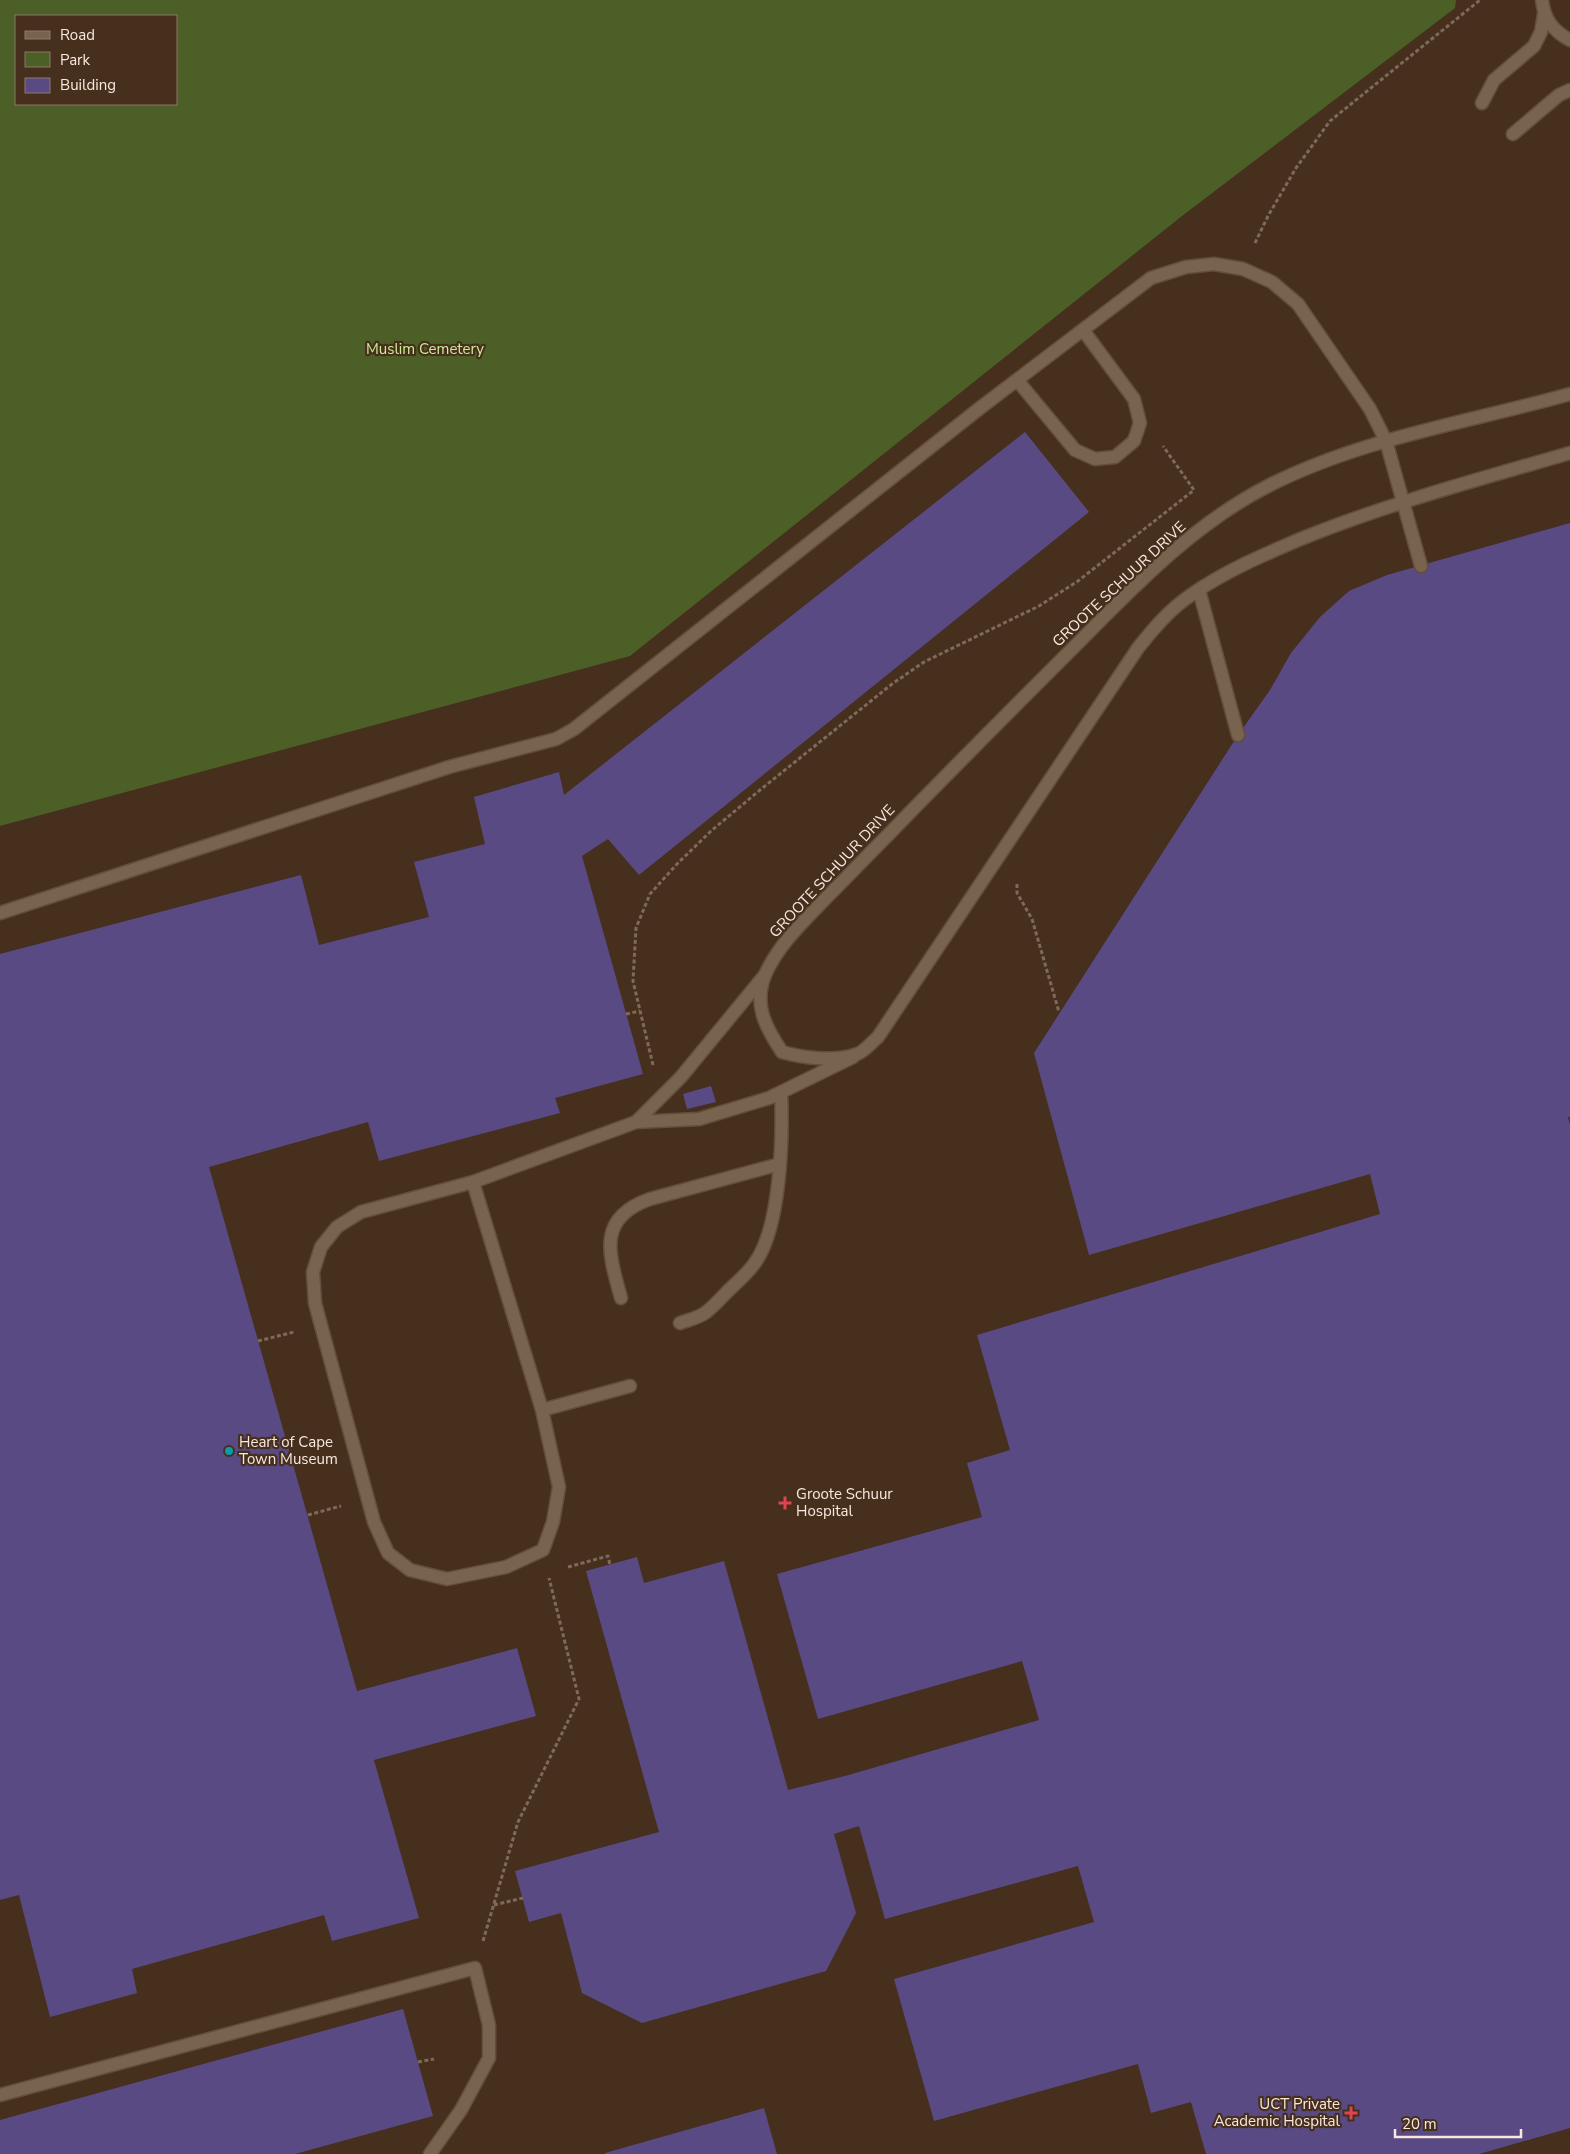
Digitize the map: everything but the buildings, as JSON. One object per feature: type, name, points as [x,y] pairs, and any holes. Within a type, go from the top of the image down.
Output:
[{"type":"street","points":[[1482,102],[1494,80],[1534,46],[1541,32],[1544,14],[1542,0]]},
{"type":"street","points":[[1544,14],[1550,25],[1559,34],[1570,40]]},
{"type":"street","points":[[1513,134],[1559,95],[1570,90]]},
{"type":"street","points":[[0,913],[448,767],[556,739],[582,722],[1016,380],[1151,278],[1186,267],[1214,264],[1243,269],[1272,282],[1298,304],[1370,408],[1386,442],[1421,566]]},
{"type":"street","points":[[1016,380],[1075,450],[1095,459],[1115,457],[1134,442],[1140,423],[1134,399],[1083,330]]},
{"type":"street","name":"GROOTE SCHUUR DRIVE","points":[[858,1054],[829,1058],[802,1058],[782,1052],[767,1030],[759,1002],[764,976],[779,950],[801,924],[1011,710],[1095,626],[1169,556],[1218,514],[1268,486],[1317,465],[1386,442],[1570,394]]},
{"type":"street","points":[[472,1182],[542,1410],[559,1486],[553,1522],[543,1550],[506,1567],[447,1578],[410,1570],[388,1552],[374,1522],[315,1303],[313,1272],[321,1247],[337,1227],[361,1212],[472,1182],[636,1122],[700,1119],[769,1098],[858,1054],[878,1037],[1138,648],[1163,618],[1199,590],[1230,571],[1284,546],[1341,523],[1403,502],[1570,453]]},
{"type":"street","points":[[1199,590],[1238,735]]},
{"type":"street","points":[[636,1122],[681,1077],[764,976]]},
{"type":"street","points":[[680,1323],[704,1314],[754,1264],[766,1240],[776,1198],[780,1164],[782,1132],[781,1092]]},
{"type":"street","points":[[620,1298],[610,1253],[610,1237],[615,1223],[634,1204],[780,1164]]},
{"type":"street","points":[[542,1410],[630,1386]]},
{"type":"street","points":[[0,2095],[475,1968],[489,2025],[489,2058],[461,2110],[430,2154]]},
{"type":"path","points":[[1243,269],[1268,216],[1296,168],[1330,121],[1480,0]]},
{"type":"path","points":[[654,1072],[633,980],[636,928],[650,894],[711,831],[892,684],[924,662],[1039,606],[1078,581],[1194,490],[1154,434],[1140,423]]},
{"type":"path","points":[[999,858],[1016,875],[1016,894],[1032,920],[1059,1012]]},
{"type":"path","points":[[626,1014],[640,1011]]},
{"type":"path","points":[[258,1341],[320,1324]]},
{"type":"path","points":[[475,1968],[518,1822],[579,1699],[543,1550]]},
{"type":"path","points":[[548,1572],[608,1556],[610,1565]]},
{"type":"path","points":[[494,1905],[523,1898]]},
{"type":"path","points":[[418,2062],[434,2059]]},
{"type":"green space","name":"Muslim Cemetery","points":[[0,0],[1456,0],[1455,8],[1182,216],[630,656],[0,826]]},
{"type":"place","name":"Heart of Cape Town Museum","points":[[229,1451]]},
{"type":"place","name":"Groote Schuur Hospital","points":[[785,1503]]},
{"type":"place","name":"UCT Private Academic Hospital","points":[[1351,2113]]}]
